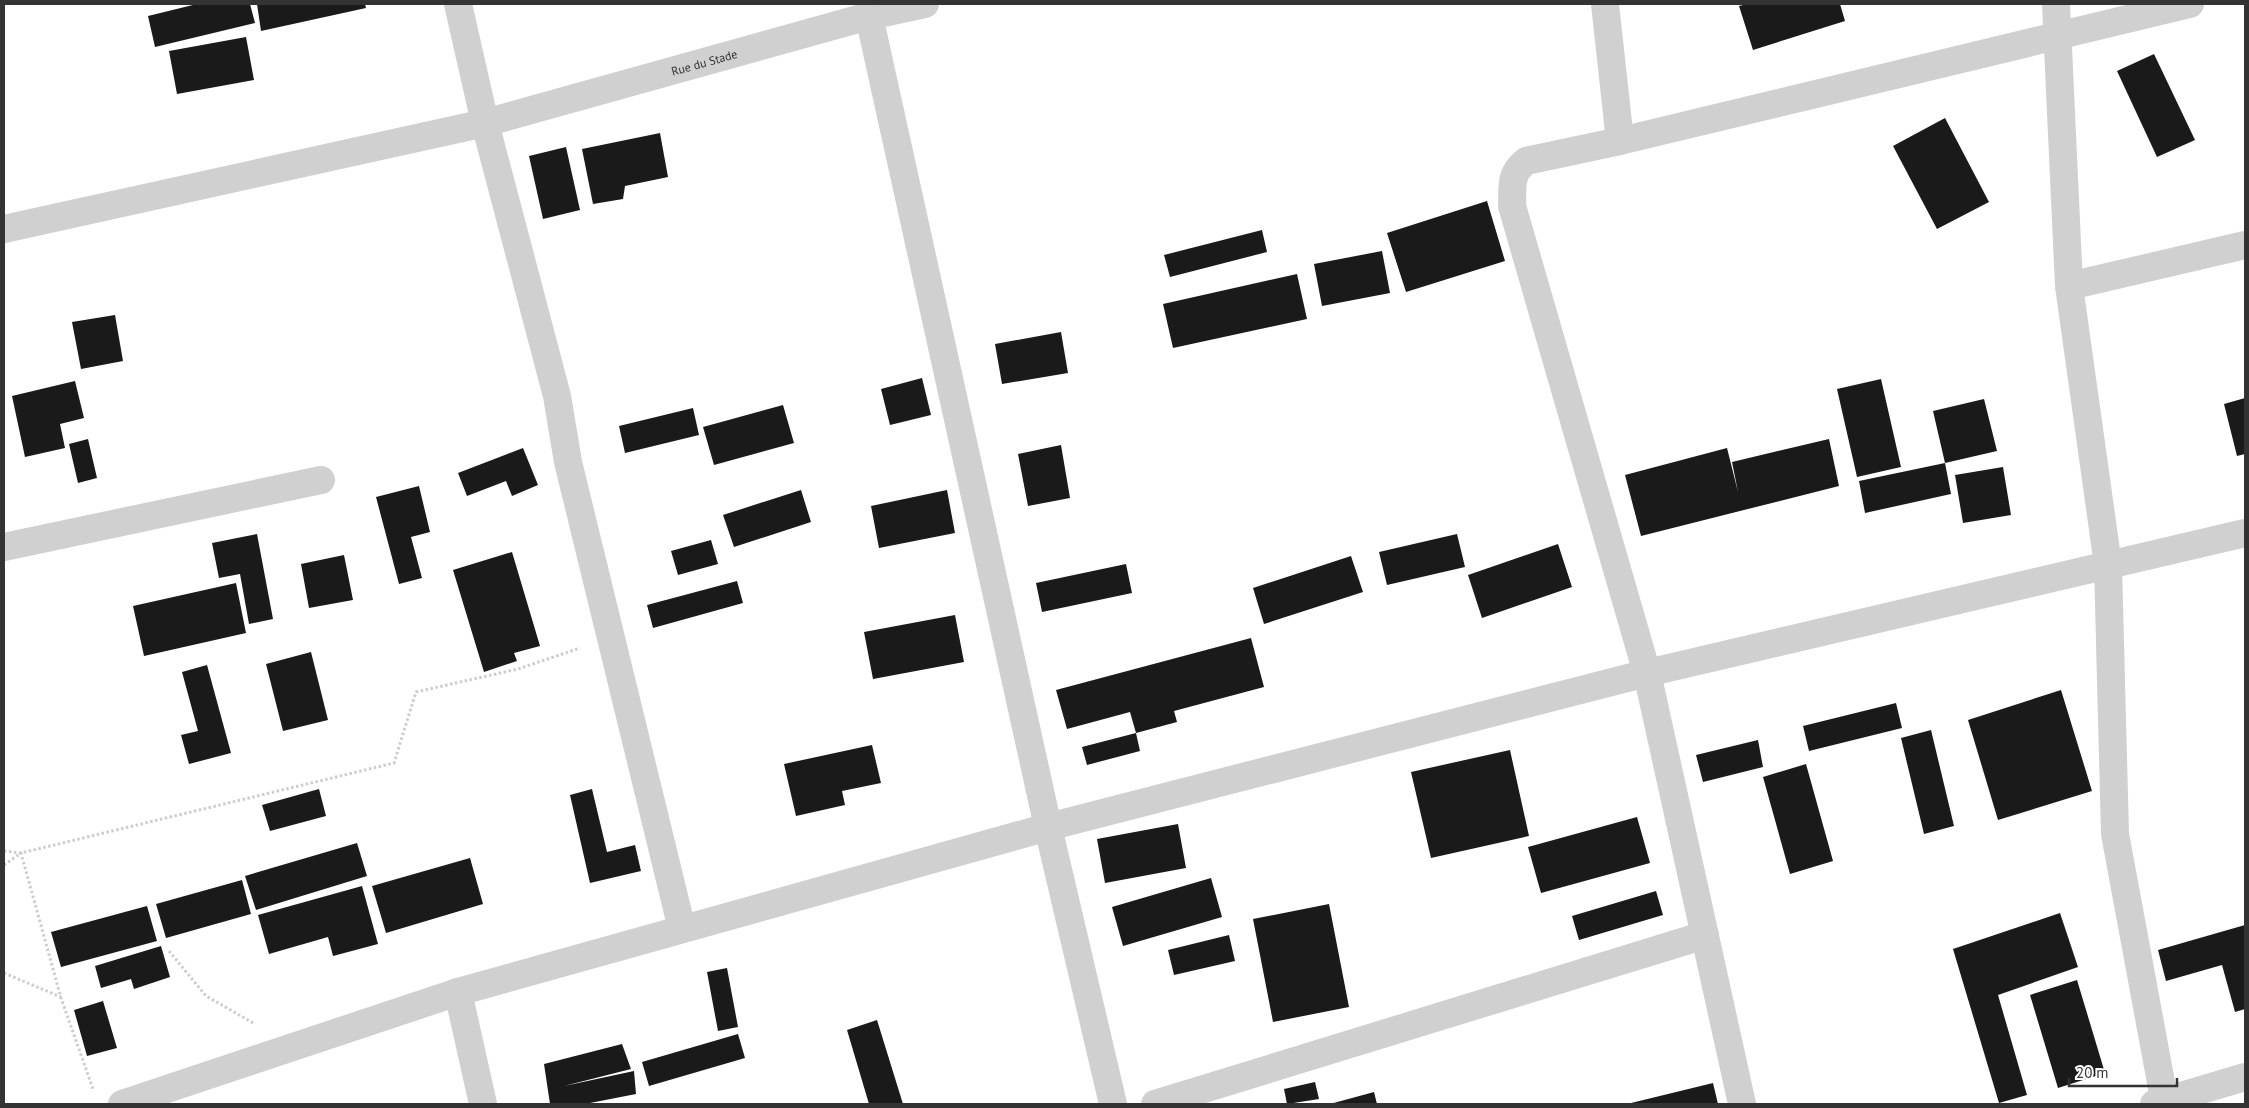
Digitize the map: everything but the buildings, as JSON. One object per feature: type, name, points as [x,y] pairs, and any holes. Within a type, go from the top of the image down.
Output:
[{"type":"street","points":[[458,4],[485,123],[557,396],[568,462],[682,929]]},
{"type":"street","name":"Rue du Stade","points":[[4,229],[485,123],[869,16],[925,4]]},
{"type":"street","points":[[1605,4],[1620,141]]},
{"type":"street","points":[[2056,4],[2069,286],[2108,565],[2115,834],[2161,1103],[2245,1077]]},
{"type":"street","points":[[1742,1104],[1647,673],[1512,206],[1513,182],[1516,169],[1526,162],[2190,4]]},
{"type":"street","points":[[869,16],[1048,827],[1113,1104]]},
{"type":"street","points":[[2069,286],[2245,245]]},
{"type":"street","points":[[4,547],[322,480]]},
{"type":"street","points":[[122,1104],[458,992],[1048,827],[1647,673],[2245,533]]},
{"type":"street","points":[[1155,1104],[1705,935]]},
{"type":"street","points":[[458,992],[483,1104]]},
{"type":"path","points":[[4,851],[22,853],[394,763],[416,692],[518,669],[611,637]]},
{"type":"path","points":[[4,866],[22,853]]},
{"type":"path","points":[[22,853],[62,998],[95,1095]]},
{"type":"path","points":[[169,951],[206,996],[292,1046]]},
{"type":"path","points":[[4,973],[62,998]]}]
